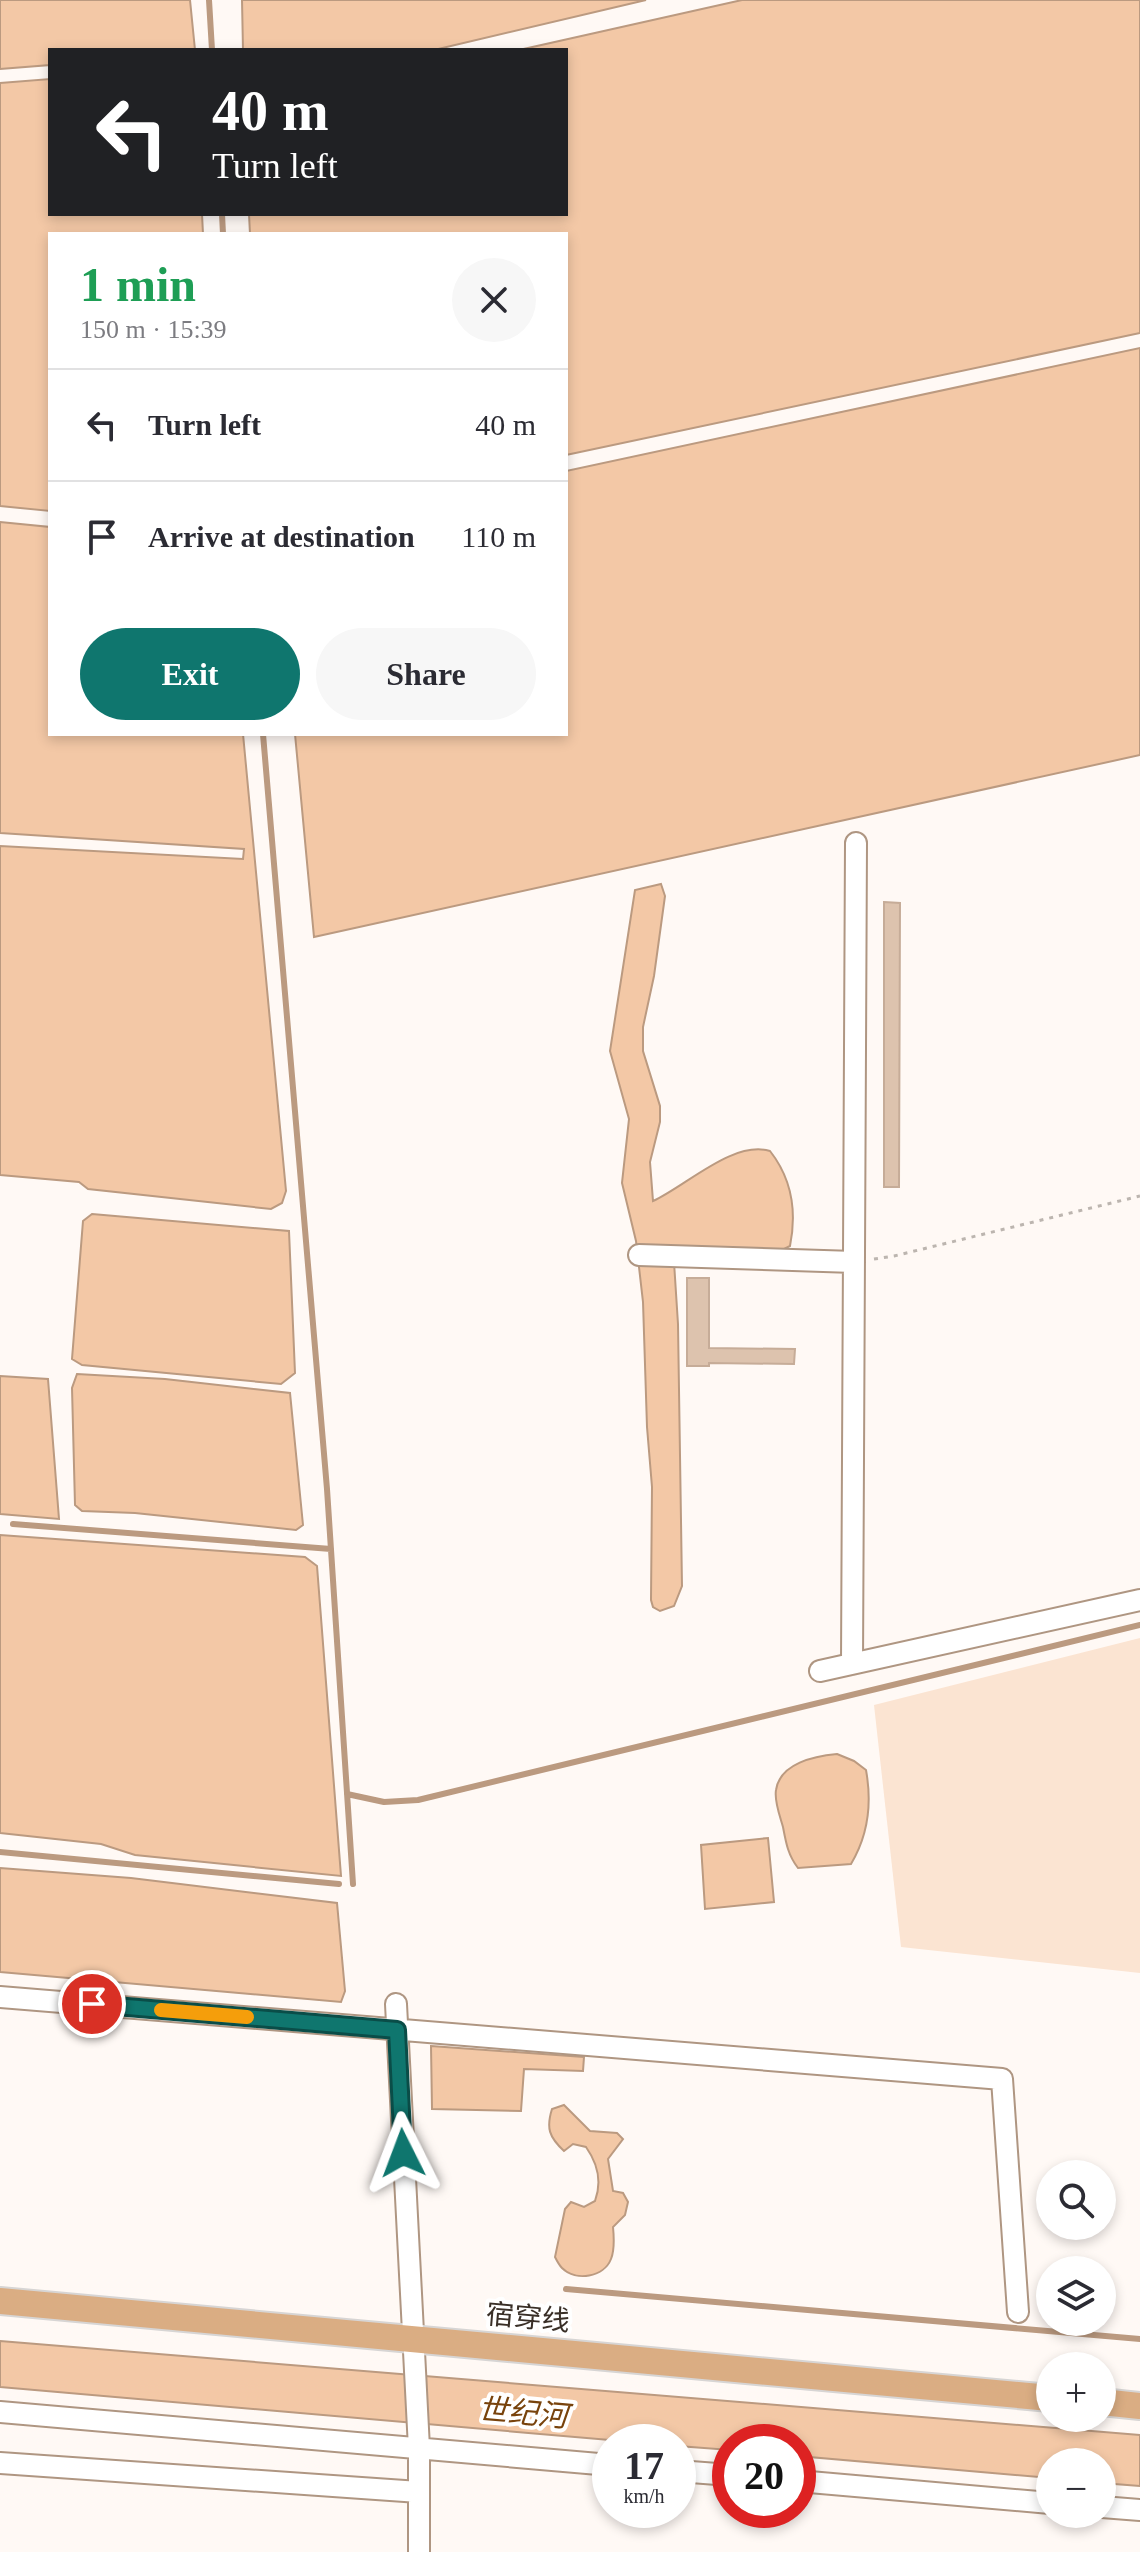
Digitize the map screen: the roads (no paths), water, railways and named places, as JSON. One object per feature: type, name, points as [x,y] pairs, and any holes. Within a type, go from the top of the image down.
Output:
[{"type":"main road","name":"宿穿线","points":[[0,2301],[1036,2397]]},
{"type":"main road","points":[[1116,2403],[1140,2406]]},
{"type":"street","points":[[852,1664],[856,843]]},
{"type":"street","points":[[639,1255],[854,1262]]},
{"type":"street","points":[[820,1671],[1140,1600]]},
{"type":"street","points":[[0,1997],[1002,2079],[1018,2312]]},
{"type":"street","points":[[396,2004],[419,2448],[419,2552]]},
{"type":"street","points":[[0,2412],[592,2463]]},
{"type":"street","points":[[0,2463],[419,2492]]},
{"type":"street","points":[[816,2483],[1036,2502]]},
{"type":"street","points":[[1116,2508],[1140,2510]]},
{"type":"water","points":[[0,0],[190,0],[195,48],[48,48],[48,65],[0,69]]},
{"type":"water","points":[[242,0],[646,0],[442,48],[243,48]]},
{"type":"water","points":[[742,0],[1140,0],[1140,333],[568,455],[568,232],[250,232],[249,216],[568,216],[568,48],[528,48]]},
{"type":"water","points":[[48,79],[48,216],[202,216],[203,232],[48,232],[48,511],[0,506],[0,83]]},
{"type":"water","points":[[1140,348],[1140,755],[314,937],[295,736],[568,736],[568,471]]},
{"type":"water","points":[[0,522],[48,527],[48,736],[243,736],[286,1191],[282,1203],[271,1209],[88,1189],[79,1182],[0,1175],[0,846],[243,859],[244,849],[0,833]]},
{"type":"water","points":[[661,884],[665,896],[654,976],[643,1027],[643,1051],[660,1106],[660,1122],[650,1162],[653,1201],[725,1158],[756,1149],[770,1151],[783,1173],[791,1196],[793,1220],[790,1246],[784,1249],[674,1262],[678,1324],[682,1586],[674,1606],[660,1611],[653,1607],[651,1600],[652,1487],[643,1302],[636,1241],[622,1183],[629,1119],[610,1051],[635,890]]},
{"type":"water","points":[[92,1214],[289,1231],[295,1373],[281,1384],[82,1365],[72,1359],[83,1221]]},
{"type":"water","points":[[77,1374],[165,1379],[290,1393],[303,1525],[296,1530],[135,1513],[82,1511],[75,1505],[72,1388]]},
{"type":"water","points":[[0,1376],[48,1379],[59,1519],[0,1514]]},
{"type":"water","points":[[0,1535],[305,1557],[317,1566],[341,1876],[135,1855],[101,1844],[0,1833]]},
{"type":"water","points":[[837,1754],[866,1770],[869,1806],[862,1841],[851,1864],[798,1868],[788,1849],[777,1804],[779,1781],[791,1767]]},
{"type":"water","points":[[768,1838],[774,1902],[705,1909],[701,1845]]},
{"type":"water","points":[[0,1868],[131,1878],[337,1903],[345,1991],[341,2002],[0,1972]]},
{"type":"water","points":[[431,2046],[584,2057],[583,2071],[524,2069],[521,2111],[432,2109]]},
{"type":"water","points":[[564,2105],[590,2131],[617,2133],[623,2139],[608,2159],[613,2191],[623,2193],[628,2202],[625,2215],[613,2227],[611,2259],[602,2270],[589,2276],[568,2272],[555,2257],[565,2209],[571,2202],[584,2207],[595,2201],[598,2187],[596,2167],[586,2147],[573,2144],[564,2151],[552,2137],[549,2122],[552,2109]]},
{"type":"water","name":"世纪河","points":[[0,2341],[1036,2426],[1036,2432],[1140,2435],[1140,2486],[1116,2484],[1116,2448],[1036,2448],[1036,2477],[816,2458],[816,2424],[712,2424],[712,2449],[696,2447],[696,2424],[592,2424],[592,2438],[0,2387]]},
{"type":"waterway","points":[[209,0],[212,48]]},
{"type":"waterway","points":[[222,216],[223,232]]},
{"type":"waterway","points":[[263,736],[327,1489],[353,1884]]},
{"type":"waterway","points":[[13,1524],[331,1549]]},
{"type":"waterway","points":[[347,1794],[384,1802],[418,1800],[1140,1625]]},
{"type":"waterway","points":[[0,1852],[339,1884]]},
{"type":"waterway","points":[[566,2289],[1140,2339]]}]
